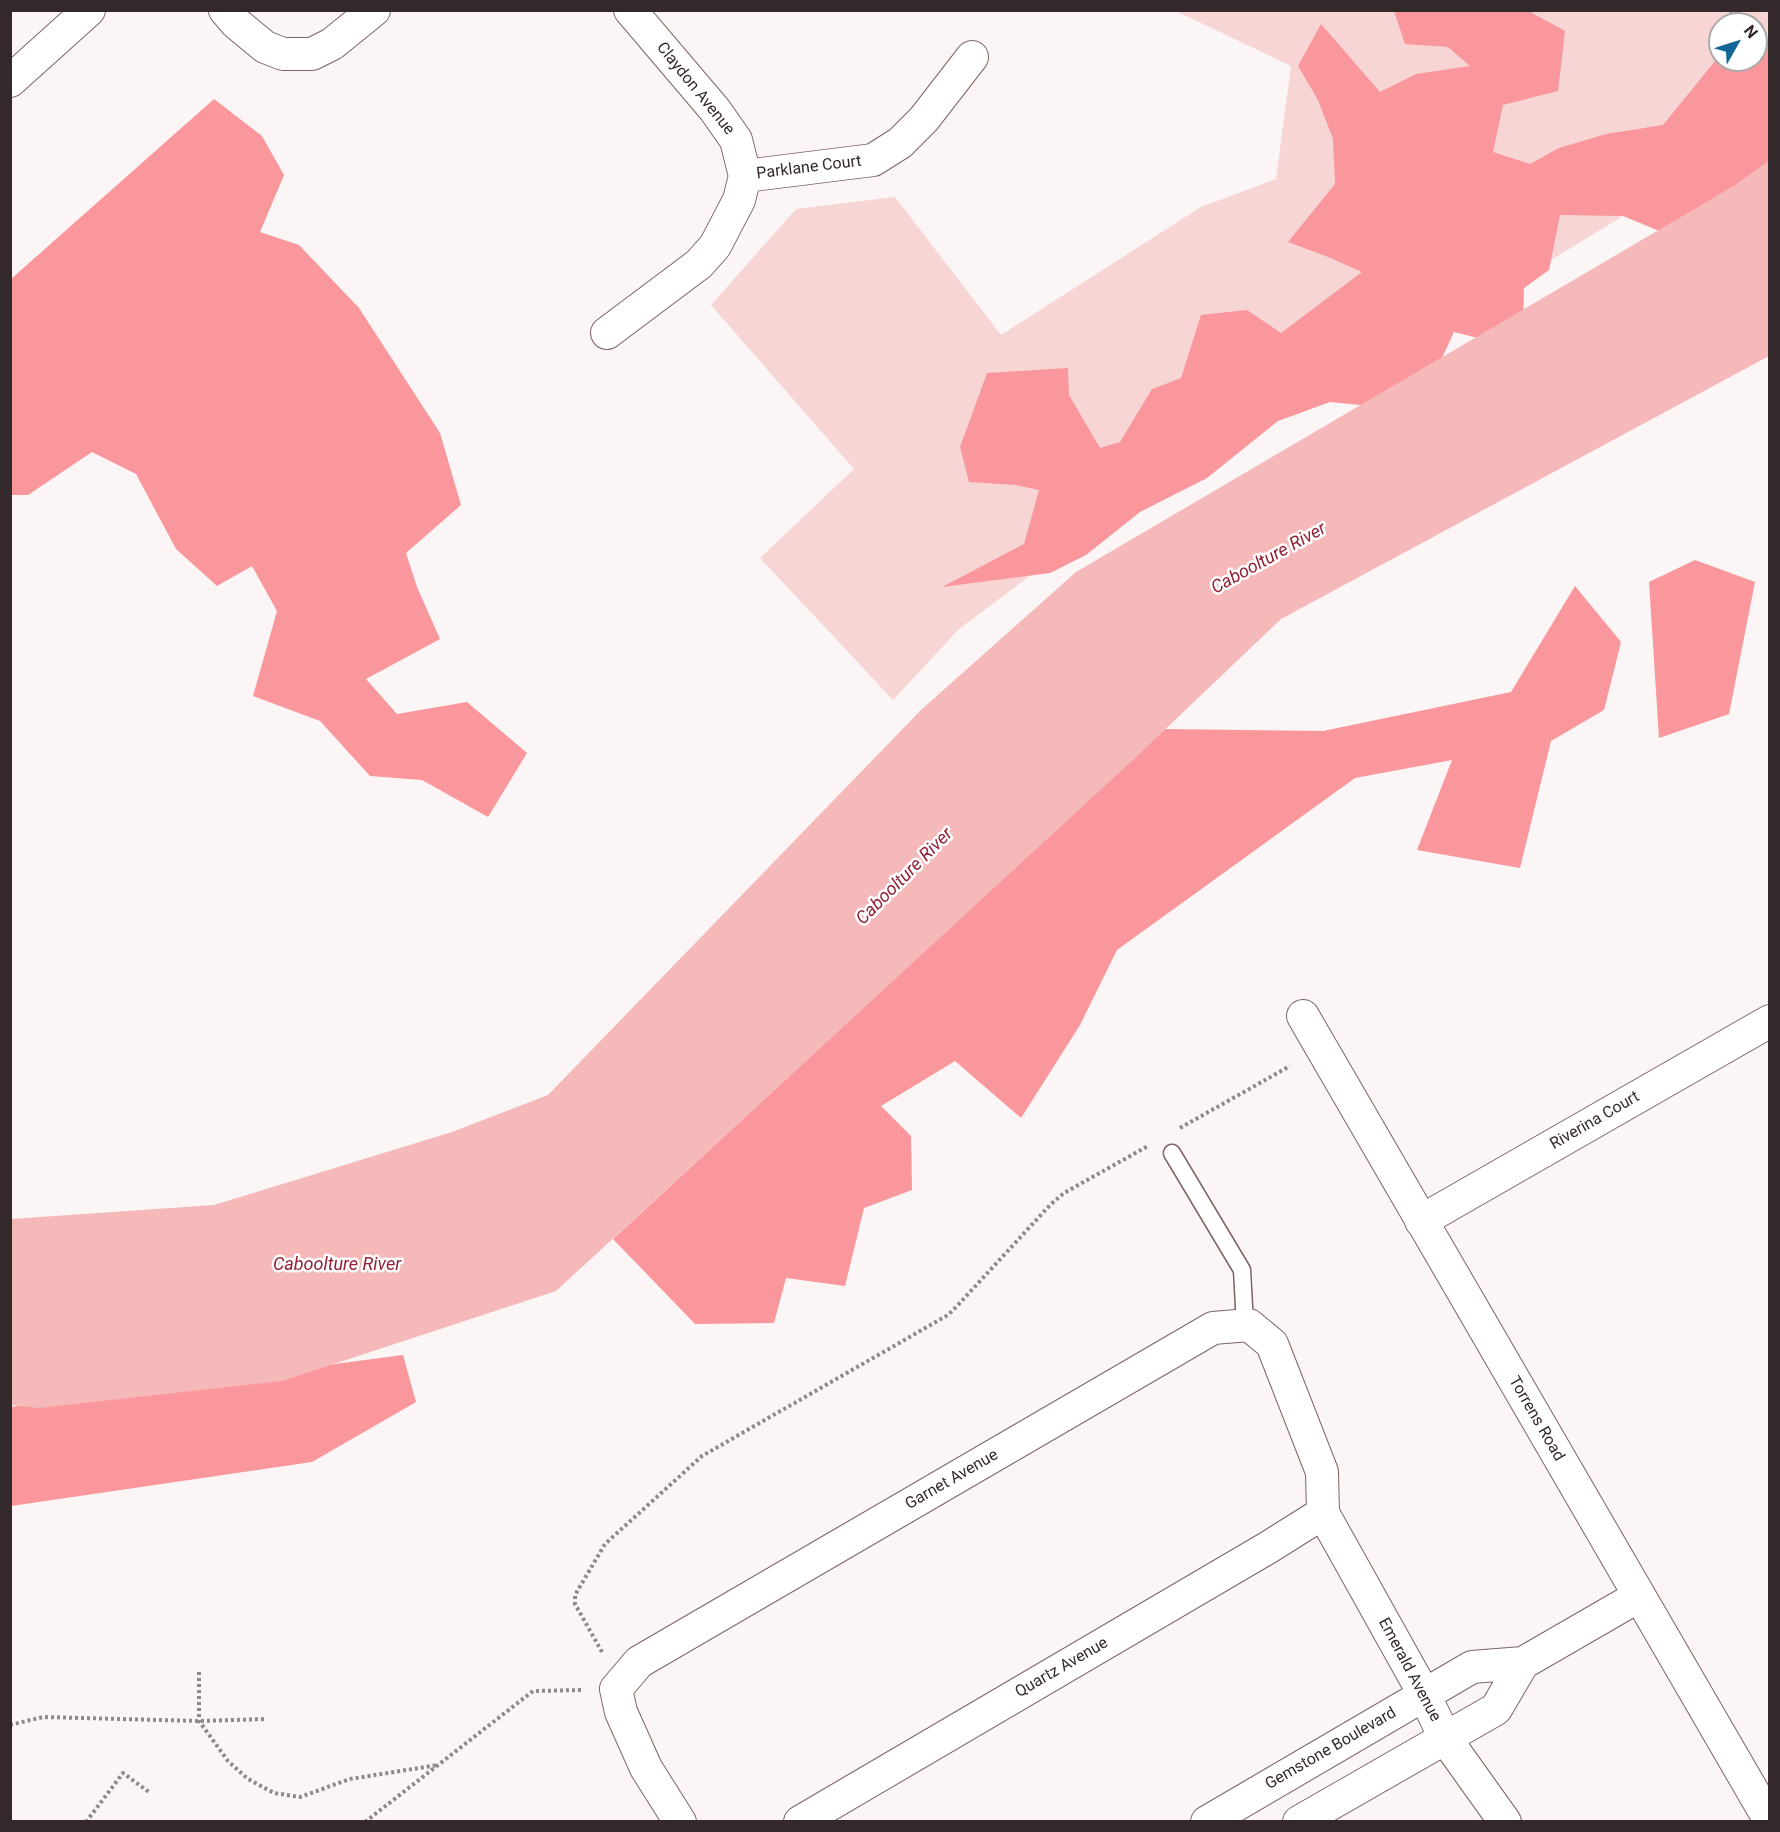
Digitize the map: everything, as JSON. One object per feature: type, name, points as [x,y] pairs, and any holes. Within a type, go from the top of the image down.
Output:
[{"type":"street","points":[[10,81],[89,10]]},
{"type":"street","points":[[225,10],[236,23],[265,47],[283,54],[312,54],[332,45],[374,10]]},
{"type":"street","name":"Claydon Avenue","points":[[630,10],[715,110],[736,140],[746,176]]},
{"type":"street","name":"Parklane Court","points":[[746,176],[873,160],[900,143],[924,119],[972,57]]},
{"type":"street","points":[[607,333],[699,264],[716,246],[739,200],[746,176]]},
{"type":"street","name":"Torrens Road","points":[[1303,1016],[1770,1821]]},
{"type":"street","name":"Riverina Court","points":[[1421,1221],[1770,1021]]},
{"type":"street","points":[[1245,1325],[1249,1325],[1272,1344],[1323,1472],[1323,1513]]},
{"type":"street","name":"Garnet Avenue","points":[[616,1689],[639,1662],[1213,1328],[1245,1325]]},
{"type":"street","name":"Emerald Avenue","points":[[1323,1513],[1424,1694],[1445,1738],[1505,1821]]},
{"type":"street","name":"Quartz Avenue","points":[[800,1821],[1269,1547],[1323,1513]]},
{"type":"street","name":"Gemstone Boulevard","points":[[1208,1821],[1472,1667],[1523,1663],[1639,1596]]},
{"type":"street","name":"Gemstone Boulevard","points":[[1299,1821],[1496,1709],[1523,1663]]},
{"type":"street","points":[[616,1689],[621,1712],[646,1768],[680,1821]]},
{"type":"lane","points":[[1172,1153],[1242,1270],[1245,1325]]},
{"type":"path","points":[[1177,1130],[1290,1066]]},
{"type":"path","points":[[365,1821],[533,1691],[616,1689],[606,1659],[575,1604],[575,1595],[605,1544],[702,1456],[948,1315],[1050,1205],[1064,1193],[1156,1142]]},
{"type":"path","points":[[199,1672],[199,1721],[228,1761],[248,1779],[274,1793],[300,1797],[350,1779],[438,1764]]},
{"type":"path","points":[[10,1725],[43,1717],[199,1721],[267,1719]]},
{"type":"path","points":[[86,1821],[123,1773],[149,1792]]},
{"type":"shaded area","points":[[1176,11],[1769,11],[1769,126],[1452,321],[1135,497],[959,629],[893,700],[760,558],[854,469],[711,305],[796,209],[895,197],[1001,335],[1201,207],[1276,179],[1291,66]]},
{"type":"shaded area","points":[[1394,11],[1531,11],[1565,31],[1558,91],[1503,105],[1493,152],[1530,164],[1559,148],[1606,134],[1663,125],[1708,70],[1708,72],[1768,72],[1769,40],[1769,205],[1681,240],[1623,216],[1560,215],[1549,270],[1524,288],[1523,322],[1494,342],[1454,332],[1436,371],[1390,408],[1330,402],[1278,421],[1207,478],[1140,512],[1086,555],[1050,573],[942,587],[1024,544],[1039,490],[1016,485],[969,482],[960,447],[987,373],[1068,368],[1069,395],[1100,448],[1120,442],[1152,389],[1181,378],[1201,315],[1247,310],[1281,333],[1362,272],[1288,242],[1335,184],[1333,139],[1318,100],[1298,66],[1321,24],[1380,92],[1416,74],[1470,66],[1448,47],[1405,44]]},
{"type":"shaded area","points":[[214,99],[262,136],[284,175],[260,232],[299,245],[359,308],[440,433],[461,505],[406,553],[417,587],[440,639],[366,679],[397,714],[467,702],[527,753],[488,817],[422,780],[370,776],[320,721],[253,696],[277,611],[252,566],[217,586],[176,549],[136,474],[92,452],[28,495],[11,495],[11,279]]},
{"type":"shaded area","points":[[1695,560],[1755,582],[1729,714],[1659,738],[1649,582]]},
{"type":"shaded area","points":[[1575,586],[1621,642],[1604,710],[1551,741],[1520,868],[1417,850],[1452,760],[1355,778],[1117,950],[1080,1025],[1021,1118],[955,1061],[881,1106],[911,1136],[912,1190],[864,1208],[845,1286],[786,1278],[774,1323],[695,1324],[613,1239],[1165,729],[1323,731],[1511,692]]},
{"type":"shaded area","points":[[403,1355],[416,1402],[312,1462],[11,1506],[10,1407]]},
{"type":"water","name":"Caboolture River","points":[[1769,161],[1769,356],[1281,619],[1133,760],[556,1291],[282,1381],[39,1408],[11,1405],[11,1219],[214,1205],[452,1132],[548,1095],[922,709],[1076,572],[1732,187]]}]
